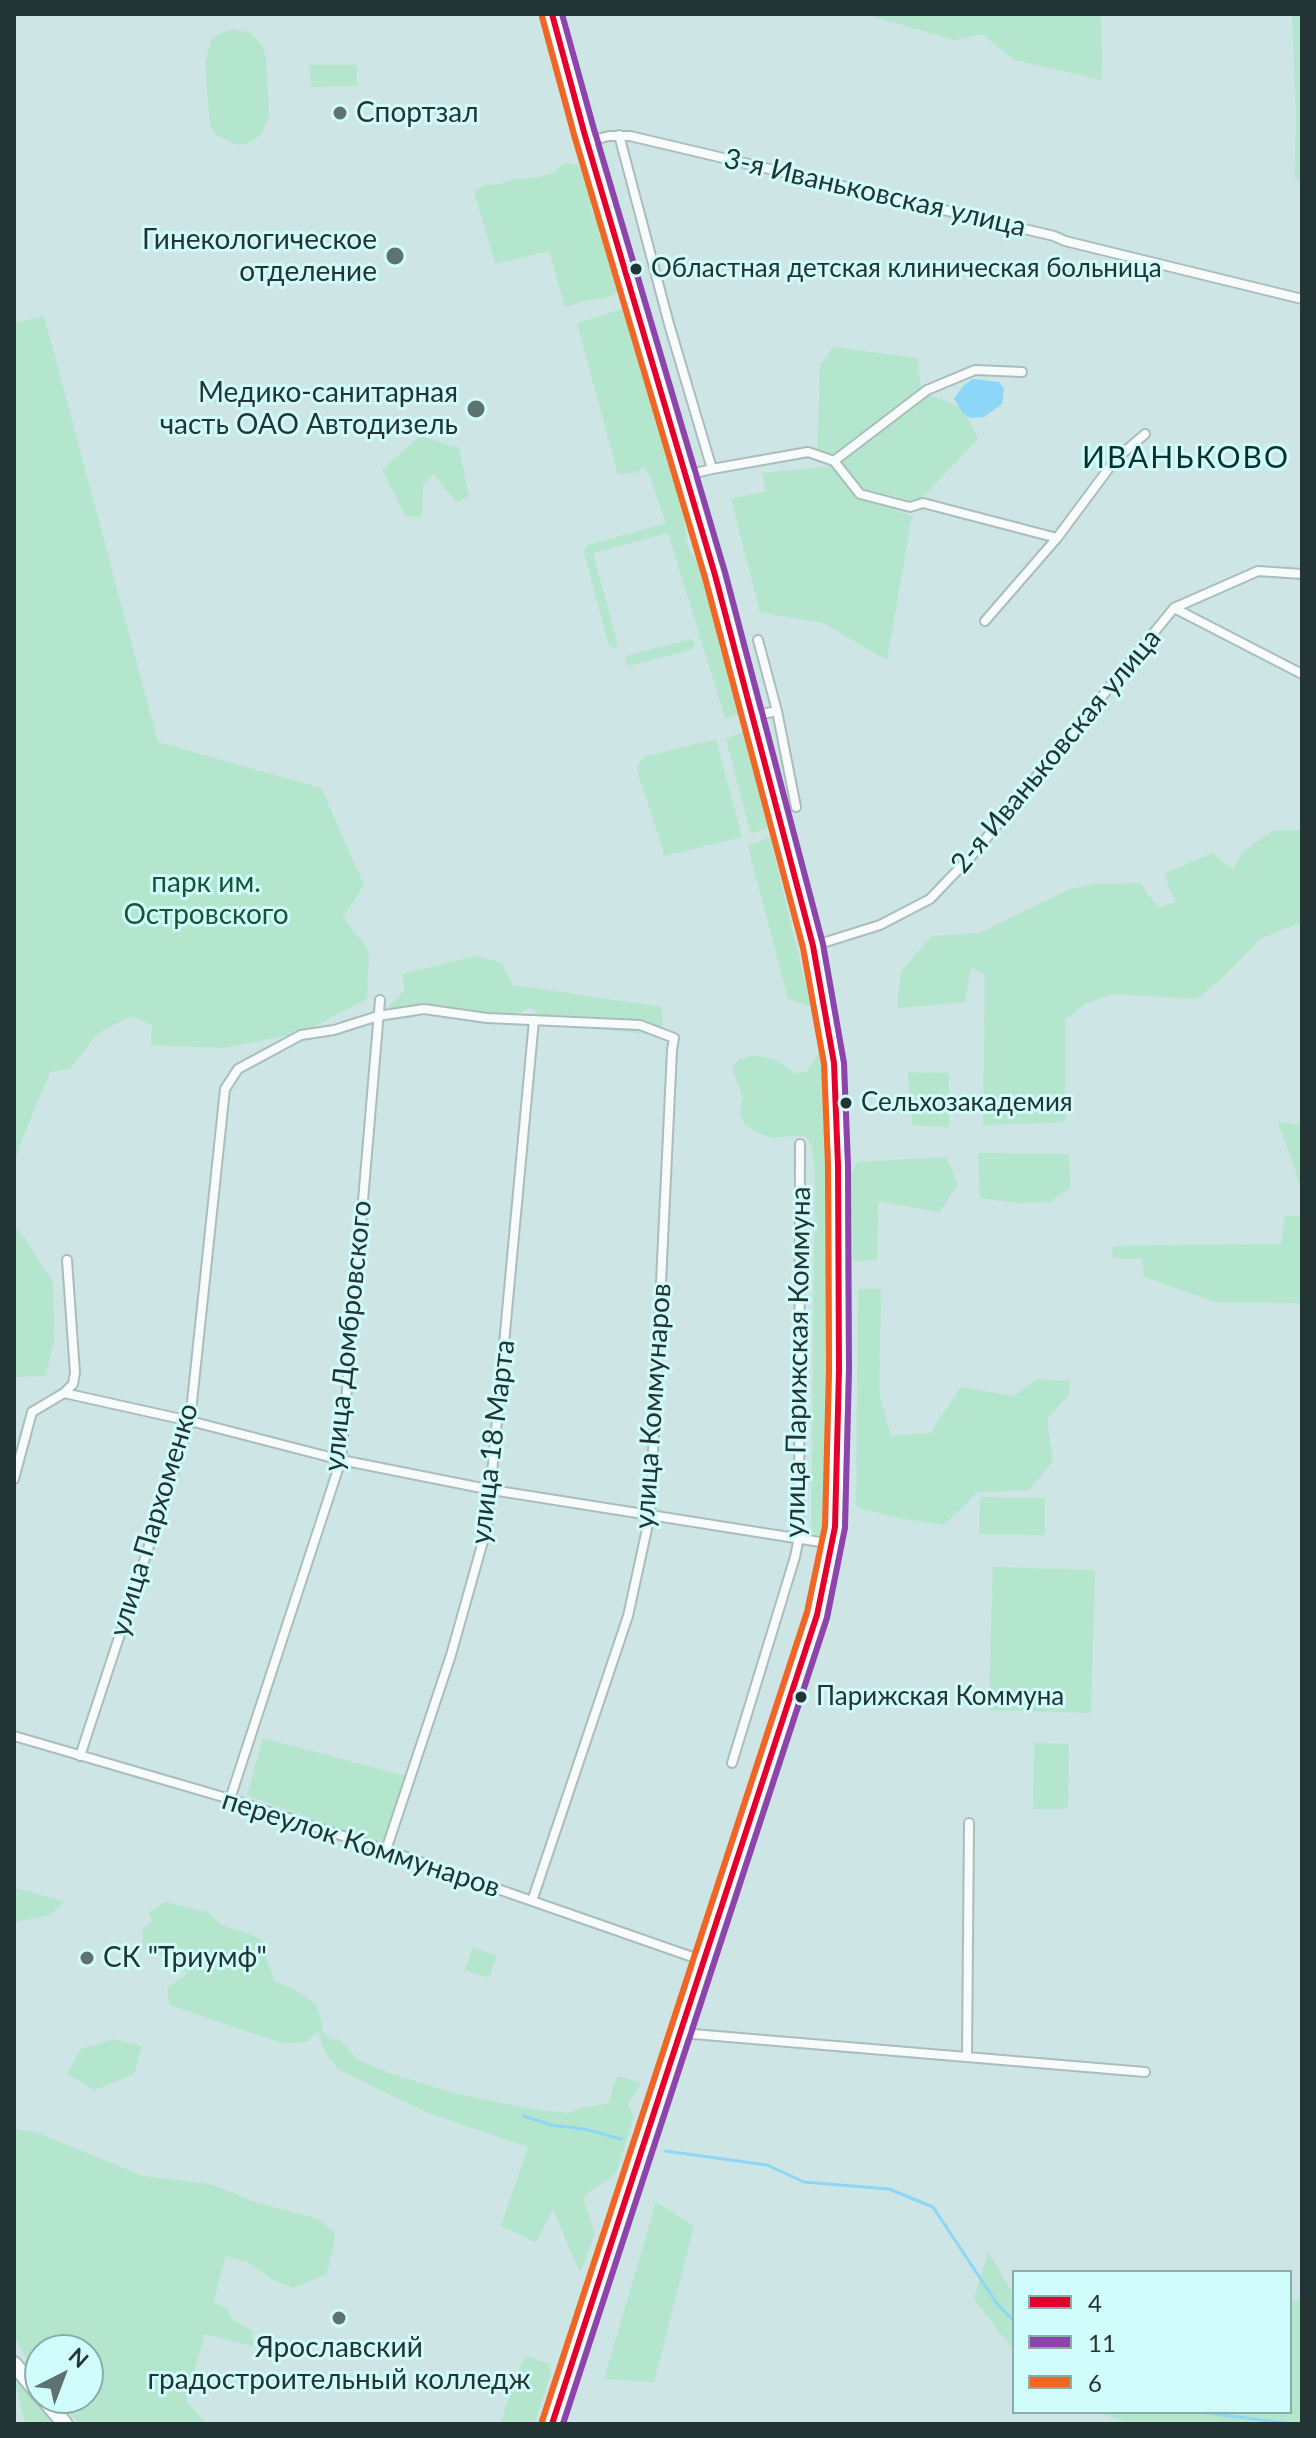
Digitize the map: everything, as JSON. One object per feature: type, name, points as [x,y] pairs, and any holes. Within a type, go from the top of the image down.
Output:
[{"type":"main road","points":[[552,14],[586,142],[687,475],[813,946],[834,1063],[839,1370],[833,1544],[813,1628],[552,2424]]},
{"type":"street","name":"3-я Иваньковская улица","points":[[586,142],[619,135],[1054,236],[1302,299]]},
{"type":"street","points":[[619,135],[669,324],[712,469]]},
{"type":"street","points":[[834,461],[927,390],[975,370],[1022,372]]},
{"type":"street","points":[[985,621],[1057,538],[1115,460],[1145,434]]},
{"type":"street","points":[[687,475],[808,452],[834,461],[860,494],[910,507],[923,503],[1057,538]]},
{"type":"street","name":"2-я Иваньковская улица","points":[[813,946],[880,925],[930,899],[975,852],[1174,608],[1258,571],[1302,574]]},
{"type":"street","points":[[1174,608],[1302,674]]},
{"type":"street","points":[[758,640],[777,711],[796,807]]},
{"type":"street","points":[[753,716],[777,711]]},
{"type":"street","name":"улица Домбровского","points":[[230,1799],[341,1460],[380,1000]]},
{"type":"street","points":[[378,1016],[424,1009],[487,1018],[534,1020]]},
{"type":"street","name":"улица Пархоменко","points":[[80,1756],[190,1421],[225,1089],[238,1069],[301,1035],[334,1030],[378,1016]]},
{"type":"street","name":"улица Коммунаров","points":[[532,1901],[628,1616],[650,1515],[674,1038],[640,1025],[534,1020]]},
{"type":"street","name":"улица 18 Марта","points":[[386,1850],[451,1655],[487,1527],[534,1020]]},
{"type":"street","name":"улица Парижская Коммуна","points":[[732,1763],[799,1537],[800,1144]]},
{"type":"street","points":[[14,1479],[32,1412],[73,1384],[75,1373],[67,1260]]},
{"type":"street","points":[[64,1393],[190,1421],[341,1460],[492,1490],[833,1544]]},
{"type":"street","name":"переулок Коммунаров","points":[[14,1736],[230,1799],[386,1850],[705,1962]]},
{"type":"street","points":[[967,2057],[969,1823]]},
{"type":"street","points":[[681,2033],[1145,2072]]},
{"type":"green space","points":[[864,14],[1101,14],[1102,80],[1014,60],[982,34],[954,40]]},
{"type":"green space","points":[[1292,14],[1302,14],[1302,180],[1295,179]]},
{"type":"green space","points":[[234,29],[251,33],[262,46],[266,58],[269,115],[261,135],[238,145],[216,135],[210,126],[205,61],[211,41],[219,34]]},
{"type":"green space","points":[[309,65],[357,65],[357,86],[311,87]]},
{"type":"green space","points":[[565,163],[578,165],[584,176],[592,200],[590,208],[600,223],[620,291],[610,297],[565,307],[549,251],[495,264],[474,191],[484,185],[553,173]]},
{"type":"green space","points":[[626,309],[629,314],[679,490],[688,547],[700,566],[744,714],[725,718],[668,533],[593,553],[618,646],[616,649],[609,646],[584,551],[586,546],[666,523],[649,474],[643,467],[636,473],[618,474],[577,324]]},
{"type":"green space","name":"парк им. Островского","points":[[44,316],[158,742],[321,788],[364,885],[343,917],[369,951],[367,999],[304,1032],[224,1048],[151,1045],[152,1025],[131,1016],[97,1034],[70,1069],[50,1072],[14,1165],[14,323]]},
{"type":"green space","points":[[833,347],[917,358],[921,389],[833,455],[817,457],[820,365]]},
{"type":"green space","points":[[219,384],[226,387],[229,394],[226,401],[219,404],[212,401],[209,394],[212,387]]},
{"type":"green space","points":[[930,395],[963,408],[978,439],[918,502],[862,488],[840,462]]},
{"type":"green space","points":[[420,436],[459,448],[469,496],[457,503],[434,474],[423,484],[422,517],[405,516],[382,470]]},
{"type":"green space","points":[[833,466],[857,497],[912,516],[887,660],[823,623],[760,612],[731,499],[766,491],[762,473]]},
{"type":"green space","points":[[691,639],[695,643],[693,649],[633,665],[627,665],[625,660],[629,655]]},
{"type":"green space","points":[[745,731],[768,828],[751,834],[726,739]]},
{"type":"green space","points":[[716,739],[742,837],[665,856],[637,770],[639,763],[645,757]]},
{"type":"green space","points":[[1274,830],[1302,830],[1302,922],[1260,939],[1197,999],[1112,994],[1085,1004],[1065,1019],[1065,1122],[983,1125],[985,975],[971,968],[965,1002],[897,1008],[901,971],[932,936],[980,933],[1069,889],[1095,884],[1140,883],[1158,908],[1175,902],[1164,874],[1212,853],[1233,870],[1242,852]]},
{"type":"green space","points":[[770,837],[811,1007],[788,999],[748,846]]},
{"type":"green space","points":[[476,956],[502,963],[513,985],[662,1007],[663,1036],[545,1023],[531,1007],[512,1017],[424,1010],[409,1019],[394,1016],[387,1008],[405,990],[402,974]]},
{"type":"green space","points":[[823,1052],[828,1065],[831,1148],[826,1527],[823,1535],[812,1533],[811,1521],[815,1171],[812,1147],[805,1135],[772,1138],[745,1124],[740,1114],[743,1098],[732,1068],[739,1059],[753,1056],[772,1058],[796,1074],[807,1071],[818,1054]]},
{"type":"green space","points":[[908,1072],[949,1073],[949,1127],[912,1125]]},
{"type":"green space","points":[[1278,1122],[1302,1125],[1302,1196],[1296,1172]]},
{"type":"green space","points":[[978,1153],[1069,1154],[1070,1188],[1049,1202],[1017,1203],[980,1198]]},
{"type":"green space","points":[[946,1157],[958,1185],[939,1212],[878,1201],[877,1260],[853,1261],[851,1174],[857,1162]]},
{"type":"green space","points":[[1285,1216],[1302,1216],[1302,1303],[1215,1302],[1144,1277],[1142,1259],[1112,1258],[1113,1246],[1281,1244]]},
{"type":"green space","points":[[14,1226],[53,1283],[54,1340],[46,1376],[14,1377]]},
{"type":"green space","points":[[858,1289],[881,1289],[879,1394],[891,1436],[930,1433],[961,1387],[1014,1396],[1037,1379],[1070,1381],[1069,1395],[1047,1419],[1053,1461],[1029,1490],[978,1492],[944,1525],[856,1507]]},
{"type":"green space","points":[[980,1497],[1045,1498],[1045,1535],[979,1534]]},
{"type":"green space","points":[[993,1567],[1095,1570],[1091,1713],[989,1710]]},
{"type":"green space","points":[[263,1738],[406,1776],[384,1845],[247,1795]]},
{"type":"green space","points":[[1034,1743],[1069,1744],[1068,1809],[1033,1809]]},
{"type":"green space","points":[[14,1888],[65,1902],[50,1915],[14,1922]]},
{"type":"green space","points":[[166,1902],[207,1912],[221,1925],[260,1938],[274,1981],[316,2004],[321,2029],[331,2040],[339,2039],[358,2060],[389,2073],[453,2093],[530,2109],[568,2113],[608,2104],[617,2076],[641,2083],[628,2104],[634,2116],[616,2173],[583,2197],[595,2234],[580,2273],[553,2209],[536,2242],[501,2226],[528,2147],[428,2113],[338,2069],[325,2052],[318,2032],[305,2042],[282,2043],[170,2005],[167,1988],[187,1974],[180,1964],[143,1949],[143,1929],[152,1921],[149,1912]]},
{"type":"green space","points":[[473,1947],[497,1956],[489,1978],[465,1970]]},
{"type":"green space","points":[[114,2039],[142,2046],[134,2074],[95,2090],[67,2074],[81,2049]]},
{"type":"green space","points":[[14,2129],[36,2132],[143,2176],[211,2184],[258,2203],[318,2219],[335,2233],[326,2275],[293,2288],[273,2280],[250,2263],[226,2256],[213,2302],[227,2308],[232,2320],[252,2330],[253,2346],[205,2334],[186,2401],[207,2424],[79,2424],[70,2414],[104,2414],[104,2334],[24,2334],[24,2354],[14,2335]]},
{"type":"green space","points":[[656,2202],[694,2226],[654,2382],[604,2379]]},
{"type":"green space","points":[[988,2252],[1012,2292],[1012,2348],[974,2299]]},
{"type":"green space","points":[[1302,2297],[1302,2424],[1130,2424],[1103,2414],[1292,2414],[1292,2302]]},
{"type":"green space","points":[[528,2356],[549,2364],[551,2374],[534,2424],[500,2424],[523,2360]]},
{"type":"green space","points":[[14,2376],[24,2388],[24,2414],[47,2414],[57,2424],[25,2424]]},
{"type":"water","points":[[973,379],[999,382],[1004,389],[1002,404],[984,417],[971,418],[964,414],[954,399],[963,386]]},
{"type":"waterway","points":[[524,2116],[551,2125],[584,2129],[621,2139]]},
{"type":"waterway","points":[[665,2151],[767,2165],[804,2182],[889,2189],[933,2207],[998,2305],[1012,2319]]},
{"type":"waterway","points":[[1216,2414],[1293,2424]]},
{"type":"transit line","name":"4","points":[[552,14],[715,575],[813,946],[834,1063],[839,1370],[835,1527],[817,1615],[552,2424]]},
{"type":"transit line","name":"11","points":[[562,14],[725,572],[823,944],[844,1063],[849,1370],[845,1528],[827,1618],[563,2424]]},
{"type":"transit line","name":"6","points":[[542,17],[705,578],[803,948],[824,1064],[829,1370],[825,1526],[807,1612],[542,2421]]},
{"type":"place","name":"Спортзал","points":[[340,113]]},
{"type":"place","name":"Гинекологическое отделение","points":[[395,256]]},
{"type":"place","name":"Областная детская клиническая больница","points":[[636,269]]},
{"type":"place","name":"Медико-санитарная часть ОАО Автодизель","points":[[476,409]]},
{"type":"place","name":"Сельхозакадемия","points":[[846,1103]]},
{"type":"place","name":"Парижская Коммуна","points":[[801,1697]]},
{"type":"place","name":"СК \"Триумф\"","points":[[87,1958]]},
{"type":"place","name":"Ярославский градостроительный колледж","points":[[339,2318]]},
{"type":"district","name":"ИВАНЬКОВО","points":[[1186,458]]}]
